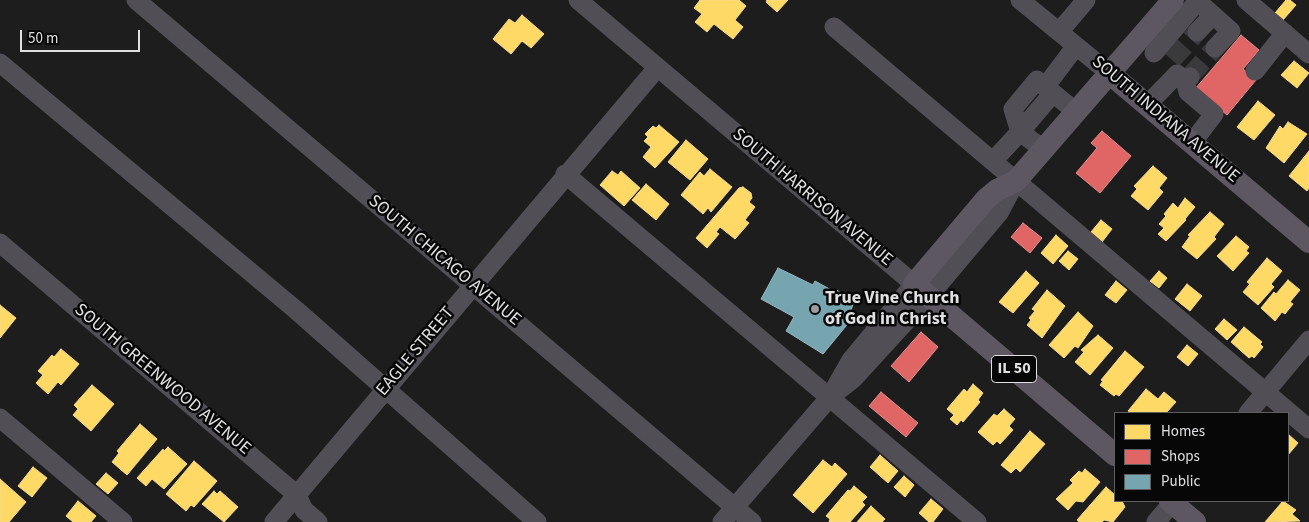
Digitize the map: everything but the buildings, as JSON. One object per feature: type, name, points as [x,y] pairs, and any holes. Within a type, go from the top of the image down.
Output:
[{"type":"main road","points":[[921,290],[986,199],[997,190],[1016,181],[1108,72],[1162,0]]},
{"type":"main road","points":[[1108,72],[1169,64],[1173,0]]},
{"type":"main road","name":"SOUTH INDIANA AVENUE","points":[[1108,72],[1309,242]]},
{"type":"main road","name":"SOUTH HARRISON AVENUE","points":[[921,290],[1114,454]]},
{"type":"main road","points":[[1173,502],[1195,522]]},
{"type":"street","name":"SOUTH CHICAGO AVENUE","points":[[136,0],[752,522]]},
{"type":"street","name":"SOUTH HARRISON AVENUE","points":[[578,0],[921,290]]},
{"type":"street","name":"SOUTH INDIANA AVENUE","points":[[1020,0],[1108,72]]},
{"type":"street","points":[[1059,32],[1086,0]]},
{"type":"street","points":[[1246,0],[1309,54]]},
{"type":"street","points":[[1147,104],[1169,64],[1196,1],[1231,31],[1215,48]]},
{"type":"street","points":[[1197,32],[1212,14]]},
{"type":"street","points":[[834,27],[1289,412]]},
{"type":"street","points":[[1255,70],[1285,33]]},
{"type":"street","points":[[992,161],[1020,132],[1076,46]]},
{"type":"street","points":[[0,63],[296,310],[537,522]]},
{"type":"street","points":[[1169,64],[1188,92],[1214,114],[1192,143]]},
{"type":"street","name":"EAGLE STREET","points":[[274,522],[565,174],[657,68]]},
{"type":"street","points":[[1049,90],[1075,111]]},
{"type":"street","points":[[1020,132],[1043,149]]},
{"type":"street","points":[[565,174],[978,522]]},
{"type":"street","name":"SOUTH GREENWOOD AVENUE","points":[[0,243],[297,495],[304,510],[318,522]]},
{"type":"street","points":[[722,522],[830,397],[851,360],[921,290]]},
{"type":"street","points":[[1249,412],[1309,340]]},
{"type":"street","points":[[1289,412],[1309,429]]},
{"type":"street","points":[[0,418],[123,522]]},
{"type":"street","points":[[1156,522],[1171,502]]},
{"type":"tunnel","points":[[1172,60],[1197,32]]},
{"type":"tunnel","points":[[1190,76],[1215,48]]},
{"type":"place","name":"True Vine Church of God in Christ","points":[[815,309]]}]
